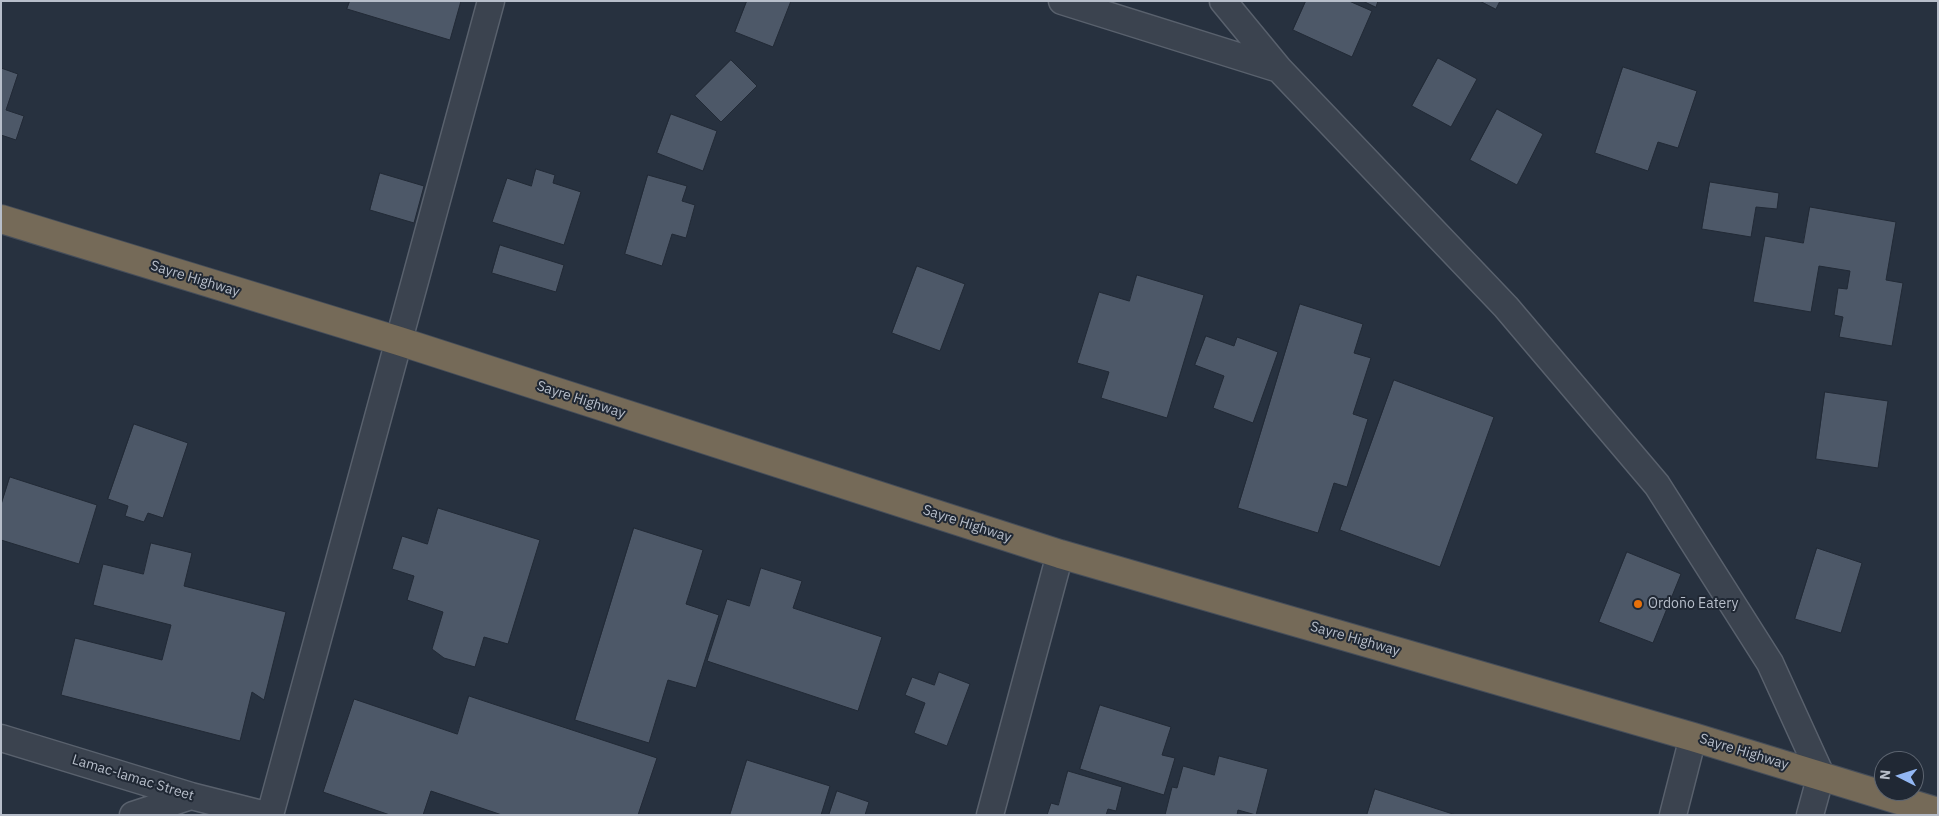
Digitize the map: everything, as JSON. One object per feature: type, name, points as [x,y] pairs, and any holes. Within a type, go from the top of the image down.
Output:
[{"type":"highway","name":"Sayre Highway","points":[[1,219],[400,341],[1060,554],[1693,737],[1938,812]]},
{"type":"street","points":[[270,815],[491,1]]},
{"type":"street","points":[[1062,1],[1279,69]]},
{"type":"street","points":[[1223,1],[1279,69],[1506,307],[1657,485],[1770,663],[1821,775],[1810,815]]},
{"type":"street","points":[[990,815],[1060,554]]},
{"type":"street","points":[[1673,815],[1693,737]]},
{"type":"street","name":"Lamac-lamac Street","points":[[1,738],[191,796],[266,815]]},
{"type":"street","points":[[133,815],[191,796]]},
{"type":"building","points":[[350,1],[461,1],[450,40],[347,9]]},
{"type":"building","points":[[747,1],[791,1],[773,47],[735,32]]},
{"type":"building","points":[[1306,1],[1349,1],[1372,11],[1352,57],[1293,30]]},
{"type":"building","points":[[1363,1],[1378,1],[1376,7]]},
{"type":"building","points":[[1480,1],[1500,1],[1496,9]]},
{"type":"building","points":[[1438,58],[1477,79],[1451,127],[1412,106]]},
{"type":"building","points":[[731,60],[757,86],[721,122],[695,96]]},
{"type":"building","points":[[1623,67],[1697,91],[1678,148],[1658,142],[1648,171],[1595,153]]},
{"type":"building","points":[[1,68],[18,74],[6,110],[24,116],[16,140],[1,135]]},
{"type":"building","points":[[1497,109],[1543,134],[1517,185],[1470,160]]},
{"type":"building","points":[[671,114],[717,131],[703,171],[657,153]]},
{"type":"building","points":[[536,169],[555,175],[553,183],[581,192],[564,245],[492,222],[507,178],[531,186]]},
{"type":"building","points":[[380,173],[424,186],[414,223],[370,210]]},
{"type":"building","points":[[648,175],[687,186],[682,201],[695,205],[686,238],[672,234],[662,266],[625,254]]},
{"type":"building","points":[[1710,182],[1779,193],[1777,209],[1756,207],[1751,237],[1702,229]]},
{"type":"building","points":[[1810,207],[1896,222],[1886,280],[1903,283],[1892,346],[1839,337],[1843,317],[1834,315],[1838,288],[1847,289],[1850,271],[1819,266],[1811,312],[1753,302],[1765,236],[1803,243]]},
{"type":"building","points":[[500,245],[564,265],[556,292],[492,273]]},
{"type":"building","points":[[917,266],[965,284],[940,351],[892,333]]},
{"type":"building","points":[[1137,275],[1204,295],[1167,418],[1101,398],[1109,372],[1077,363],[1099,292],[1129,301]]},
{"type":"building","points":[[1300,304],[1363,324],[1354,353],[1371,358],[1353,414],[1368,419],[1347,487],[1334,483],[1318,533],[1238,508]]},
{"type":"building","points":[[1206,336],[1234,346],[1237,337],[1278,352],[1253,423],[1213,408],[1224,376],[1195,365]]},
{"type":"building","points":[[1394,380],[1494,417],[1440,567],[1340,530]]},
{"type":"building","points":[[1825,392],[1888,401],[1878,468],[1816,459]]},
{"type":"building","points":[[134,424],[188,443],[163,518],[148,513],[144,522],[125,516],[128,506],[108,499]]},
{"type":"building","points":[[10,477],[97,505],[79,564],[1,540],[1,505]]},
{"type":"building","points":[[438,508],[540,540],[508,644],[484,637],[475,667],[444,658],[432,649],[443,612],[407,600],[414,576],[392,569],[402,536],[427,544]]},
{"type":"building","points":[[634,528],[703,550],[686,604],[719,615],[696,688],[668,680],[649,743],[575,720]]},
{"type":"building","points":[[151,543],[192,553],[184,586],[286,612],[264,700],[252,692],[240,741],[61,695],[75,638],[162,660],[171,625],[93,605],[103,564],[143,574]]},
{"type":"building","points":[[1817,548],[1862,563],[1841,633],[1795,619]]},
{"type":"building","points":[[1627,552],[1681,574],[1653,643],[1599,622]]},
{"type":"building","points":[[761,568],[802,581],[793,608],[882,637],[858,711],[707,661],[727,599],[749,606]]},
{"type":"building","points":[[939,672],[970,684],[947,746],[914,733],[925,703],[905,695],[912,677],[934,685]]},
{"type":"building","points":[[469,696],[657,758],[638,815],[502,815],[431,791],[423,815],[390,815],[323,792],[354,699],[457,734]]},
{"type":"building","points":[[1100,705],[1171,727],[1162,755],[1175,758],[1164,795],[1080,769]]},
{"type":"building","points":[[1219,756],[1268,769],[1256,815],[1238,810],[1237,815],[1165,815],[1172,787],[1177,788],[1183,766],[1214,775]]},
{"type":"building","points":[[747,760],[830,786],[821,815],[730,815]]},
{"type":"building","points":[[1068,771],[1122,787],[1116,811],[1108,809],[1106,815],[1047,815],[1051,803],[1058,805]]},
{"type":"building","points":[[1375,789],[1456,815],[1367,815]]},
{"type":"building","points":[[837,791],[869,802],[865,815],[829,815]]},
{"type":"place","name":"Ordoño Eatery","points":[[1638,604]]}]
